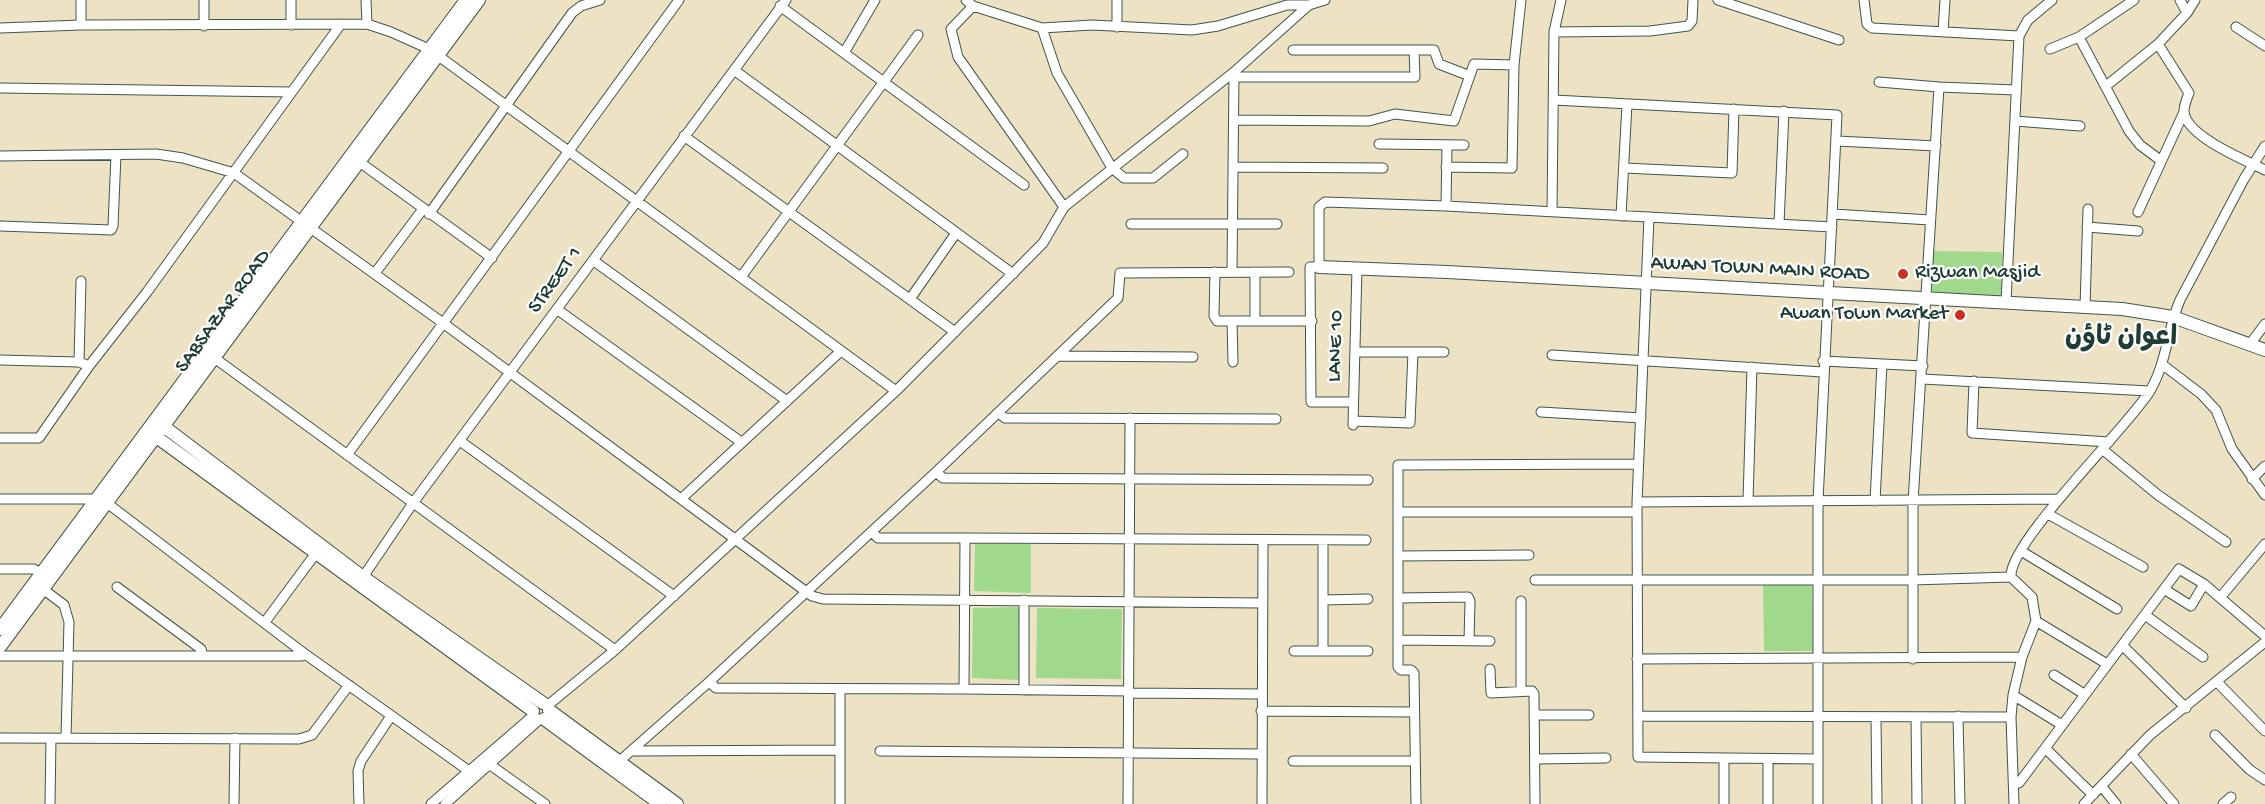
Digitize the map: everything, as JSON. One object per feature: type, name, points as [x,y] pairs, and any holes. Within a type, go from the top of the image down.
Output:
[{"type":"street","points":[[81,0],[81,25]]},
{"type":"street","points":[[204,0],[204,26]]},
{"type":"street","points":[[291,0],[291,25]]},
{"type":"street","points":[[366,0],[367,24]]},
{"type":"street","points":[[0,629],[41,581],[102,501],[433,52],[466,0]]},
{"type":"street","points":[[433,52],[478,0]]},
{"type":"street","points":[[375,273],[426,211],[506,106],[572,13],[581,6],[600,0]]},
{"type":"street","points":[[347,455],[679,0]]},
{"type":"street","points":[[844,53],[875,0]]},
{"type":"street","points":[[1117,0],[1117,27]]},
{"type":"street","points":[[1446,167],[1512,168],[1514,65],[1521,0]]},
{"type":"street","points":[[1552,211],[1554,32],[1561,0]]},
{"type":"street","points":[[1554,32],[1650,31],[1688,26],[1692,21],[1693,0]]},
{"type":"street","points":[[1718,0],[1760,16],[1839,40]]},
{"type":"street","points":[[1864,0],[1869,27],[2019,36]]},
{"type":"street","points":[[1943,32],[1945,0]]},
{"type":"street","points":[[2006,302],[2019,36],[2028,20],[2052,0]]},
{"type":"street","points":[[2050,49],[2079,37],[2134,0]]},
{"type":"street","points":[[2180,0],[2187,13]]},
{"type":"street","points":[[2106,86],[2158,44],[2187,13],[2195,0]]},
{"type":"street","points":[[1064,207],[958,57],[951,29],[970,3],[1042,28],[1117,27],[1192,30],[1218,26],[1287,5],[1317,2]]},
{"type":"street","points":[[431,804],[473,773],[615,650],[896,391],[1043,243],[1064,207],[1234,74],[1317,2]]},
{"type":"street","points":[[783,3],[844,53],[1024,185]]},
{"type":"street","name":"STREET 1","points":[[360,581],[413,503],[783,3]]},
{"type":"street","points":[[0,438],[39,438],[89,366],[234,173],[341,24]]},
{"type":"street","points":[[0,28],[81,25],[367,24],[392,32],[433,52],[896,391]]},
{"type":"street","points":[[2236,27],[2265,46]]},
{"type":"street","points":[[1042,28],[1057,73],[1112,168],[1124,178],[1153,178],[1184,154]]},
{"type":"street","points":[[741,277],[918,34]]},
{"type":"street","points":[[2079,37],[2129,131],[2140,145],[2160,160]]},
{"type":"street","points":[[2138,212],[2184,112],[2189,93],[2158,44]]},
{"type":"street","points":[[1293,51],[1434,50],[1439,64],[1470,76]]},
{"type":"street","points":[[1234,74],[1415,77],[1414,51]]},
{"type":"street","points":[[1234,120],[1369,121],[1395,114],[1454,121],[1474,64],[1514,65]]},
{"type":"street","points":[[734,70],[1013,274]]},
{"type":"street","points":[[1232,272],[1234,74]]},
{"type":"street","points":[[1879,82],[2016,90]]},
{"type":"street","points":[[1913,659],[1913,502],[1939,87]]},
{"type":"street","points":[[0,88],[292,92]]},
{"type":"street","points":[[1554,100],[1837,115],[1818,501],[1818,804]]},
{"type":"street","points":[[1621,216],[1627,104]]},
{"type":"street","points":[[1624,168],[1732,173],[1734,109]]},
{"type":"street","points":[[1779,224],[1784,111]]},
{"type":"street","points":[[2184,112],[2191,126],[2201,136],[2265,170]]},
{"type":"street","points":[[2015,121],[2080,126]]},
{"type":"street","points":[[684,136],[955,332]]},
{"type":"street","points":[[1837,141],[1936,146]]},
{"type":"street","points":[[1379,144],[1464,145]]},
{"type":"street","points":[[1446,206],[1447,145]]},
{"type":"street","points":[[2011,577],[2021,551],[2058,499],[2149,392],[2163,365],[2173,317],[2253,164],[2265,146]]},
{"type":"street","points":[[0,156],[156,154],[183,158],[234,173],[375,273],[806,592],[823,599],[1261,603]]},
{"type":"street","points":[[0,226],[111,230],[116,155]]},
{"type":"street","points":[[355,158],[492,258]]},
{"type":"street","points":[[1233,167],[1383,168]]},
{"type":"street","points":[[1353,402],[1311,402],[1310,267],[1319,267],[1321,204],[1446,206],[1832,227]]},
{"type":"street","points":[[2085,307],[2088,209]]},
{"type":"street","points":[[1833,213],[1930,220]]},
{"type":"street","points":[[1649,217],[1637,502],[1638,757],[1724,760],[1818,759]]},
{"type":"street","points":[[1131,224],[1276,224]]},
{"type":"street","points":[[2087,227],[2138,231]]},
{"type":"street","points":[[910,299],[956,233]]},
{"type":"street","points":[[594,261],[787,401]]},
{"type":"street","name":"AWAN TOWN MAIN ROAD","points":[[1319,267],[2085,307],[2173,317],[2265,350]]},
{"type":"street","name":"LANE 10","points":[[1357,268],[1353,423],[1410,423],[1413,352]]},
{"type":"street","points":[[1215,272],[1214,316],[1217,321],[1312,321]]},
{"type":"street","points":[[1255,272],[1255,321]]},
{"type":"street","points":[[615,765],[872,532],[1114,302],[1118,298],[1120,273],[1289,272]]},
{"type":"street","points":[[79,362],[81,280]]},
{"type":"street","points":[[558,310],[741,442]]},
{"type":"street","points":[[1232,321],[1233,362]]},
{"type":"street","points":[[2250,344],[2265,324]]},
{"type":"street","points":[[681,499],[841,351]]},
{"type":"street","points":[[1356,352],[1444,352]]},
{"type":"street","points":[[210,354],[615,650]]},
{"type":"street","points":[[1552,355],[1823,372]]},
{"type":"street","points":[[1057,356],[1193,357]]},
{"type":"street","points":[[0,360],[79,362],[89,366]]},
{"type":"street","points":[[1824,361],[1923,366]]},
{"type":"street","points":[[1875,501],[1882,364]]},
{"type":"street","points":[[2163,365],[2200,394],[2216,410],[2232,449],[2265,495]]},
{"type":"street","points":[[1748,501],[1752,367]]},
{"type":"street","points":[[1922,379],[2149,392]]},
{"type":"street","points":[[1974,381],[1972,433],[2105,445],[2158,495],[2226,542]]},
{"type":"street","points":[[1540,412],[1641,418]]},
{"type":"street","points":[[999,413],[1005,418],[1276,419]]},
{"type":"street","points":[[1128,804],[1130,418]]},
{"type":"street","points":[[159,423],[318,550]]},
{"type":"street","points":[[151,434],[318,550],[615,765],[677,804]]},
{"type":"street","points":[[460,441],[674,596]]},
{"type":"street","points":[[1416,804],[1414,673],[1412,670],[1399,669],[1396,470],[1402,464],[1638,464]]},
{"type":"street","points":[[2252,479],[2265,466]]},
{"type":"street","points":[[936,472],[943,478],[1368,480]]},
{"type":"street","points":[[0,499],[102,501],[305,654],[473,773]]},
{"type":"street","points":[[1637,502],[1913,502],[2058,499]]},
{"type":"street","points":[[1398,512],[1637,512]]},
{"type":"street","points":[[2048,514],[2143,567]]},
{"type":"street","points":[[872,532],[878,538],[1366,540]]},
{"type":"street","points":[[964,689],[966,538]]},
{"type":"street","points":[[1262,804],[1263,540]]},
{"type":"street","points":[[1323,540],[1323,651]]},
{"type":"street","points":[[2224,593],[2265,544]]},
{"type":"street","points":[[265,622],[318,550]]},
{"type":"street","points":[[2021,551],[2117,609]]},
{"type":"street","points":[[1398,556],[1529,555]]},
{"type":"street","points":[[0,569],[34,569],[41,581],[64,605],[69,622],[66,655],[66,737]]},
{"type":"street","points":[[2014,783],[2019,783],[2179,569],[2204,584],[2265,636]]},
{"type":"street","points":[[1535,580],[1912,580],[2011,577],[2032,597],[2036,621],[2022,657],[2013,695],[2011,717],[2014,804]]},
{"type":"street","points":[[0,647],[41,581]]},
{"type":"street","points":[[2164,589],[2192,606],[2204,584]]},
{"type":"street","points":[[117,587],[201,649],[203,656]]},
{"type":"street","points":[[1399,598],[1468,597],[1470,601],[1469,641]]},
{"type":"street","points":[[1324,600],[1368,599]]},
{"type":"street","points":[[1024,600],[1024,690]]},
{"type":"street","points":[[1521,601],[1521,691]]},
{"type":"street","points":[[2145,615],[2202,657]]},
{"type":"street","points":[[2036,621],[2108,664]]},
{"type":"street","points":[[1399,640],[1490,641]]},
{"type":"street","points":[[2045,748],[2087,801],[2103,787],[2131,754],[2265,642]]},
{"type":"street","points":[[2122,645],[2186,708]]},
{"type":"street","points":[[1294,651],[1368,651]]},
{"type":"street","points":[[0,656],[302,656],[305,654]]},
{"type":"street","points":[[1637,659],[1817,660],[2022,657]]},
{"type":"street","points":[[1490,669],[1490,692],[1533,692],[1535,804]]},
{"type":"street","points":[[2054,675],[2084,694]]},
{"type":"street","points":[[709,682],[716,688],[1262,694]]},
{"type":"street","points":[[2218,683],[2265,731]]},
{"type":"street","points":[[0,738],[299,739],[312,735],[349,685]]},
{"type":"street","points":[[840,689],[840,804]]},
{"type":"street","points":[[2013,695],[2062,725]]},
{"type":"street","points":[[1261,711],[1414,712]]},
{"type":"street","points":[[445,804],[473,773],[489,764],[541,712]]},
{"type":"street","points":[[1534,715],[1589,715]]},
{"type":"street","points":[[359,804],[358,771],[361,761],[391,716]]},
{"type":"street","points":[[1638,716],[2011,717]]},
{"type":"street","points":[[1958,716],[1960,804]]},
{"type":"street","points":[[1876,717],[1876,804]]},
{"type":"street","points":[[1916,717],[1917,804]]},
{"type":"street","points":[[2216,735],[2250,770],[2265,780]]},
{"type":"street","points":[[50,804],[51,738]]},
{"type":"street","points":[[234,804],[235,738]]},
{"type":"street","points":[[632,751],[839,750]]},
{"type":"street","points":[[880,752],[1262,754]]},
{"type":"street","points":[[2131,754],[2174,804]]},
{"type":"street","points":[[1534,759],[1606,758]]},
{"type":"street","points":[[1768,759],[1768,804]]},
{"type":"street","points":[[1724,760],[1725,804]]},
{"type":"street","points":[[1293,761],[1415,761]]},
{"type":"street","points":[[489,764],[545,804]]},
{"type":"street","points":[[615,765],[660,804]]},
{"type":"street","points":[[2103,787],[2116,804]]},
{"type":"street","points":[[2223,804],[2231,797]]},
{"type":"green space","points":[[1933,251],[2002,252],[2001,296],[1932,295]]},
{"type":"green space","points":[[975,544],[1031,544],[1031,593],[974,591]]},
{"type":"green space","points":[[1812,584],[1813,651],[1764,651],[1763,585]]},
{"type":"green space","points":[[1022,607],[1021,680],[972,678],[973,608]]},
{"type":"green space","points":[[1037,608],[1122,609],[1121,679],[1036,678]]},
{"type":"place","name":"Rizwan Masjid","points":[[1903,274]]},
{"type":"place","name":"Awan Town Market","points":[[1960,315]]},
{"type":"district","name":"اعوان ٹاؤن","points":[[2121,340]]}]
